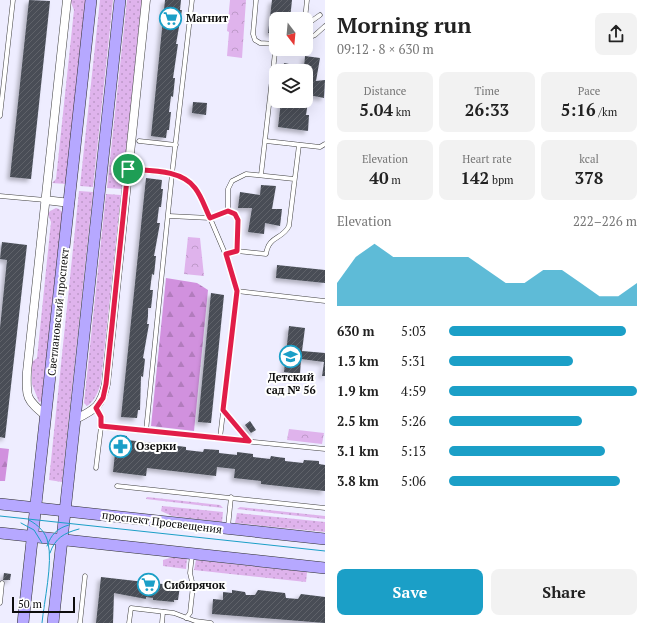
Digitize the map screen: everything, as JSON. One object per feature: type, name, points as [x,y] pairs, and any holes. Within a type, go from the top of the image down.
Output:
[{"type":"main road","name":"Светлановский проспект","points":[[23,623],[92,0]]},
{"type":"main road","points":[[54,622],[120,0]]},
{"type":"main road","name":"проспект Просвещения","points":[[0,504],[325,539]]},
{"type":"main road","points":[[0,533],[325,568]]},
{"type":"street","points":[[46,416],[30,402],[26,387],[67,0]]},
{"type":"street","points":[[76,419],[96,408],[103,398],[106,384],[146,0]]},
{"type":"street","points":[[46,200],[70,203]]},
{"type":"lane","points":[[0,116],[1,96],[13,0]]},
{"type":"lane","points":[[146,431],[169,216],[172,174],[192,0]]},
{"type":"lane","points":[[256,0],[253,34],[255,40],[260,43],[269,44]]},
{"type":"lane","points":[[306,12],[307,0]]},
{"type":"lane","points":[[313,20],[320,15]]},
{"type":"lane","points":[[313,36],[325,26]]},
{"type":"lane","points":[[261,175],[275,56]]},
{"type":"lane","points":[[139,141],[176,145]]},
{"type":"lane","points":[[266,141],[320,147],[325,144]]},
{"type":"lane","points":[[226,254],[237,251],[266,254],[268,245],[273,239],[286,231],[289,226],[299,145]]},
{"type":"lane","points":[[128,169],[172,174],[185,179],[194,186],[226,254],[237,291],[220,438]]},
{"type":"lane","points":[[228,211],[228,189],[232,180],[246,174],[294,179]]},
{"type":"lane","points":[[0,196],[46,200]]},
{"type":"lane","points":[[169,216],[210,218],[228,211],[235,214],[238,220],[237,251]]},
{"type":"lane","points":[[237,291],[325,301]]},
{"type":"lane","points":[[96,408],[101,417],[96,468]]},
{"type":"lane","points":[[223,410],[249,441]]},
{"type":"lane","points":[[101,426],[325,449]]},
{"type":"lane","points":[[117,486],[325,508]]},
{"type":"lane","points":[[228,529],[231,497]]},
{"type":"lane","points":[[186,618],[190,612],[193,586],[190,573],[192,554]]},
{"type":"lane","points":[[80,623],[85,576]]},
{"type":"lane","points":[[0,603],[2,583]]},
{"type":"lane","points":[[129,623],[130,608],[174,613],[186,618],[211,623]]},
{"type":"lane","points":[[162,623],[163,612]]},
{"type":"green space","points":[[70,0],[85,0],[85,5],[66,184],[52,183],[56,179],[74,10]]},
{"type":"green space","points":[[100,0],[113,0],[93,187],[80,186]]},
{"type":"green space","points":[[127,0],[142,0],[122,189],[107,188]]},
{"type":"green space","points":[[230,0],[246,0],[242,58],[227,56],[229,32],[227,31]]},
{"type":"green space","points":[[79,191],[93,192],[62,482],[49,480]]},
{"type":"green space","points":[[106,194],[121,195],[101,381],[96,395],[92,402],[87,406],[84,403]]},
{"type":"green space","points":[[56,208],[63,213],[42,401],[39,402],[32,384],[32,362],[37,358],[51,222],[48,214]]},
{"type":"green space","points":[[188,237],[200,238],[204,276],[184,274]]},
{"type":"green space","points":[[166,278],[197,283],[208,290],[194,431],[151,426]]},
{"type":"green space","points":[[289,429],[324,433],[322,444],[287,440]]},
{"type":"green space","points":[[0,448],[9,449],[5,481],[0,481]]},
{"type":"green space","points":[[147,497],[220,505],[223,508],[146,499]]},
{"type":"green space","points":[[162,506],[223,512],[222,522],[172,516],[161,511]]},
{"type":"green space","points":[[240,507],[325,516],[325,519],[237,509]]},
{"type":"green space","points":[[237,513],[325,522],[325,532],[235,523]]},
{"type":"green space","points":[[173,557],[187,558],[186,569],[163,566],[163,560]]},
{"type":"green space","points":[[196,560],[307,572],[306,582],[194,570]]},
{"type":"building","points":[[29,0],[50,1],[31,179],[10,177]]},
{"type":"building","points":[[165,0],[181,0],[180,10],[182,10],[176,44],[178,44],[173,78],[175,78],[173,97],[171,96],[169,112],[171,112],[169,130],[167,130],[166,138],[151,136]]},
{"type":"building","points":[[272,0],[292,0],[291,12],[271,12]]},
{"type":"building","points":[[305,56],[320,58],[316,81],[325,80],[324,98],[313,96],[313,64],[304,64]]},
{"type":"building","points":[[193,102],[207,103],[206,115],[192,113]]},
{"type":"building","points":[[280,108],[307,108],[306,115],[309,115],[308,131],[278,127]]},
{"type":"building","points":[[146,178],[162,180],[161,189],[163,189],[157,223],[160,223],[154,256],[156,256],[154,275],[152,274],[150,290],[153,290],[151,308],[148,308],[147,324],[149,324],[143,358],[145,359],[143,377],[141,376],[140,410],[138,410],[137,418],[121,417]]},
{"type":"building","points":[[261,185],[276,186],[272,209],[282,209],[280,226],[265,223],[264,234],[248,232],[252,208],[238,208],[240,192],[260,195]]},
{"type":"building","points":[[2,242],[27,245],[5,438],[0,437],[0,328],[7,260],[0,259]]},
{"type":"building","points":[[277,265],[325,270],[325,283],[276,278]]},
{"type":"building","points":[[211,293],[224,295],[211,423],[198,422]]},
{"type":"building","points":[[289,326],[305,328],[302,351],[325,353],[325,376],[322,376],[324,362],[301,359],[300,374],[284,372]]},
{"type":"building","points":[[250,421],[256,430],[251,433],[245,425]]},
{"type":"building","points":[[117,435],[127,436],[127,440],[153,443],[152,446],[170,448],[170,445],[186,447],[186,450],[203,452],[204,449],[219,450],[219,453],[237,455],[237,452],[253,454],[253,457],[270,459],[271,456],[285,458],[285,461],[303,463],[304,460],[319,461],[319,464],[325,465],[325,491],[261,484],[261,481],[234,478],[235,469],[217,467],[216,476],[147,468],[146,476],[113,472]]},
{"type":"building","points":[[4,573],[11,574],[10,580],[3,580]]},
{"type":"building","points":[[101,577],[180,586],[178,600],[174,600],[174,602],[153,600],[153,598],[146,597],[146,599],[114,593],[113,623],[96,623]]},
{"type":"building","points":[[232,590],[245,592],[246,595],[255,595],[258,590],[285,593],[286,598],[298,599],[301,594],[325,597],[325,623],[212,614],[213,599],[223,600],[223,592],[232,593]]},
{"type":"tram line","points":[[0,516],[325,551]]},
{"type":"tram line","points":[[29,520],[43,532],[47,539],[49,551],[49,571],[42,623]]},
{"type":"tram line","points":[[21,523],[34,530],[42,543]]},
{"type":"tram line","points":[[47,546],[50,538],[55,532],[69,525]]},
{"type":"tram line","points":[[50,553],[57,540],[69,532],[79,529]]},
{"type":"place","name":"Магнит","points":[[171,18]]},
{"type":"place","name":"Детский сад № 56","points":[[291,357]]},
{"type":"place","name":"Озерки","points":[[120,446]]},
{"type":"place","name":"Сибирячок","points":[[149,585]]},
{"type":"route","points":[[128,169],[172,174],[185,179],[194,186],[200,195],[210,218],[228,211],[235,214],[238,220],[237,251],[226,254],[237,291],[223,410],[249,441],[101,426],[101,417],[96,408],[103,398],[106,384],[128,169]]}]
